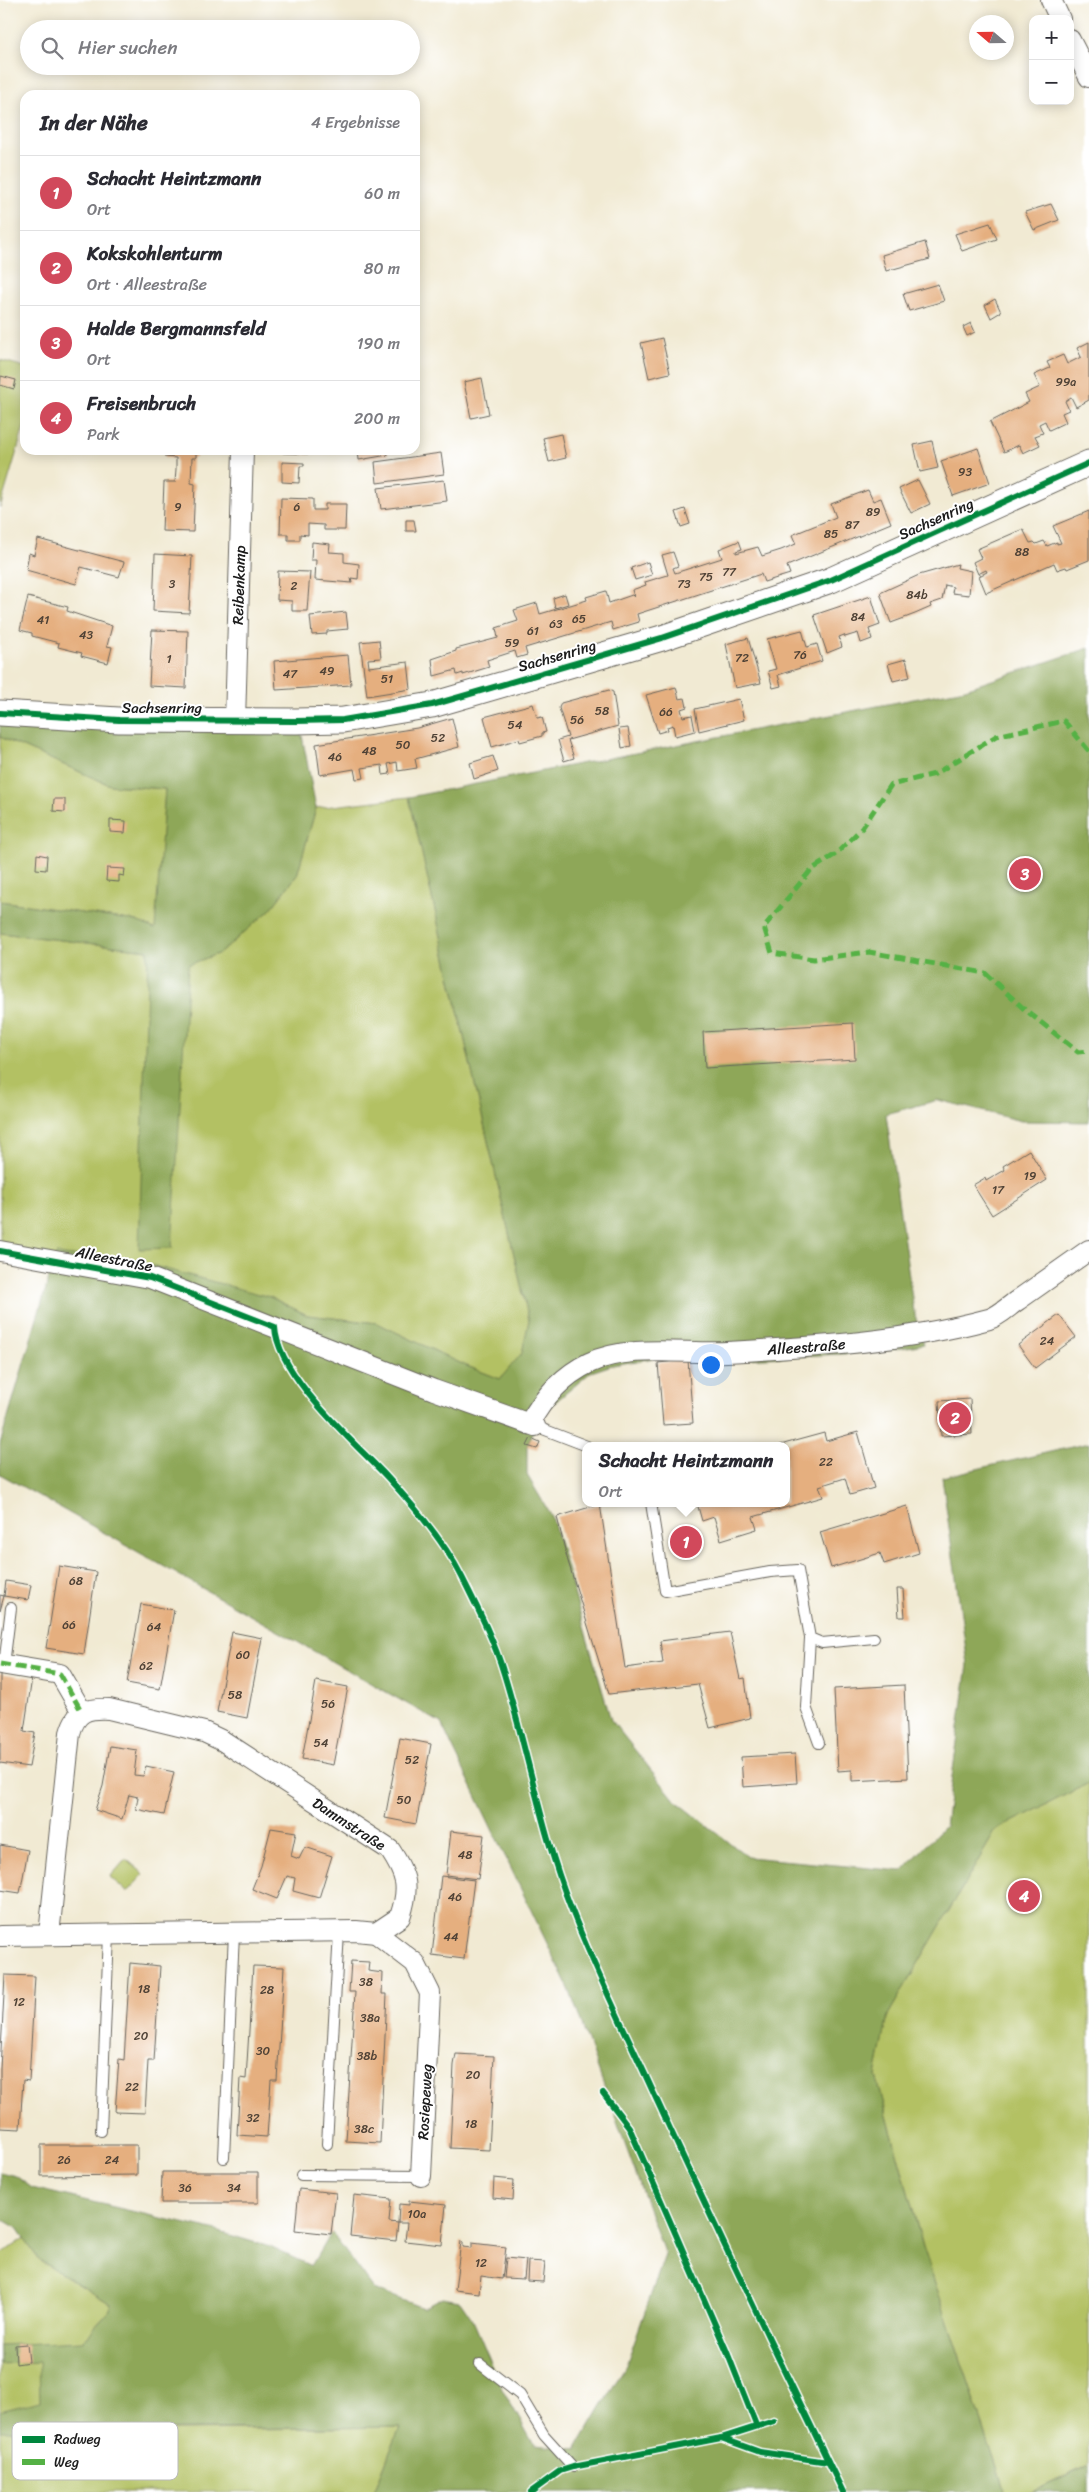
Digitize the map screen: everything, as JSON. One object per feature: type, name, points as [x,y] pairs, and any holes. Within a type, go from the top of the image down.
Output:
[{"type":"street","points":[[1051,0],[1058,15]]},
{"type":"street","points":[[1074,48],[1089,77]]},
{"type":"street","name":"Reibenkamp","points":[[235,721],[243,455]]},
{"type":"street","name":"Sachsenring","points":[[0,713],[110,720],[344,720],[432,705],[653,641],[831,580],[1089,463]]},
{"type":"street","name":"Alleestraße","points":[[0,1251],[150,1278],[434,1390],[532,1425],[541,1403],[557,1384],[589,1363],[608,1357],[648,1352],[723,1352],[830,1347],[901,1337],[992,1318],[1089,1250]]},
{"type":"street","points":[[2,1665],[60,1674],[82,1712],[73,1722],[70,1733],[49,1935]]},
{"type":"street","name":"Dammstraße","points":[[82,1712],[109,1709],[204,1732],[223,1741],[390,1850],[403,1870],[406,1899],[400,1917],[376,1932]]},
{"type":"street","points":[[0,1936],[376,1932]]},
{"type":"street","name":"Rosiepeweg","points":[[376,1932],[415,1963],[430,1993],[421,2176]]},
{"type":"lane","points":[[532,1425],[582,1444]]},
{"type":"lane","points":[[651,1507],[666,1591],[770,1572],[798,1570],[810,1638],[806,1707],[819,1743]]},
{"type":"lane","points":[[2,1665],[11,1608]]},
{"type":"lane","points":[[810,1638],[822,1643],[874,1638]]},
{"type":"lane","points":[[327,2144],[339,1932]]},
{"type":"lane","points":[[224,2158],[234,1933]]},
{"type":"lane","points":[[101,2131],[109,1934]]},
{"type":"lane","name":"Rosiepeweg","points":[[301,2175],[421,2176]]},
{"type":"lane","points":[[480,2364],[520,2395],[544,2435],[573,2467]]},
{"type":"green space","points":[[0,360],[20,366],[20,441],[0,508]]},
{"type":"green space","points":[[1089,648],[1089,1122],[1021,1121],[938,1100],[886,1114],[914,1312],[924,1344],[879,1352],[724,1360],[660,1357],[612,1365],[591,1372],[548,1408],[533,1431],[527,1446],[527,1475],[552,1517],[611,1720],[675,1800],[748,1857],[902,1871],[945,1826],[968,1665],[942,1477],[1089,1443],[1089,1783],[996,1830],[888,2015],[876,2076],[923,2247],[1005,2492],[374,2492],[400,2427],[178,2429],[178,2422],[12,2422],[12,2431],[0,2431],[0,2411],[40,2401],[39,2362],[0,2364],[0,2345],[82,2341],[107,2314],[111,2304],[39,2260],[17,2228],[0,2218],[0,2172],[16,2176],[32,2188],[213,2230],[270,2247],[311,2266],[331,2232],[373,2289],[423,2308],[442,2298],[460,2301],[473,2320],[502,2388],[534,2445],[576,2449],[626,2365],[665,2255],[569,1989],[441,1723],[0,1474],[0,1444],[56,1254],[151,1265],[270,1297],[307,1315],[377,1323],[464,1365],[500,1379],[522,1353],[529,1320],[409,797],[965,689]]},
{"type":"green space","points":[[0,715],[300,725],[316,808],[297,875],[270,910],[220,953],[188,965],[172,1248],[139,1249],[148,950],[0,933],[0,901],[136,921],[155,929],[165,789],[110,785],[0,737]]},
{"type":"green space","points":[[0,737],[110,785],[165,789],[156,930],[136,921],[0,901]]},
{"type":"green space","points":[[409,797],[529,1320],[523,1353],[500,1379],[464,1365],[377,1323],[307,1315],[270,1297],[0,1250],[0,933],[148,950],[220,953],[270,910],[297,875],[316,808]]},
{"type":"green space","points":[[1089,1783],[1089,2465],[1032,2492],[1005,2492],[923,2247],[876,2076],[888,2015],[996,1830]]},
{"type":"green space","points":[[126,1859],[144,1874],[127,1892],[110,1877]]},
{"type":"green space","points":[[24,2238],[39,2260],[111,2304],[107,2314],[82,2341],[46,2422],[12,2422],[12,2480],[178,2480],[178,2430],[400,2427],[374,2492],[0,2492],[0,2255]]},
{"type":"green space","points":[[1089,2465],[1089,2492],[1032,2492],[1086,2467]]},
{"type":"building","points":[[1051,204],[1059,220],[1034,230],[1025,212]]},
{"type":"building","points":[[990,223],[997,239],[962,251],[955,234]]},
{"type":"building","points":[[925,242],[930,259],[886,271],[882,255]]},
{"type":"building","points":[[938,284],[944,301],[909,311],[903,294]]},
{"type":"building","points":[[995,299],[1001,312],[991,318],[985,305]]},
{"type":"building","points":[[971,323],[975,332],[967,336],[963,327]]},
{"type":"building","points":[[662,338],[670,373],[649,378],[641,343]]},
{"type":"building","points":[[1089,342],[1089,400],[1076,407],[1071,397],[1065,401],[1069,410],[1062,413],[1066,422],[1049,430],[1045,421],[1039,424],[1043,433],[1035,436],[1040,445],[1023,453],[1019,445],[1004,452],[990,422],[1029,402],[1025,394],[1040,387],[1034,375],[1050,368],[1047,362],[1063,355],[1067,364],[1081,357],[1077,348]]},
{"type":"building","points":[[1,376],[16,380],[14,389],[0,385]]},
{"type":"building","points":[[482,378],[489,414],[471,418],[464,382]]},
{"type":"building","points":[[561,434],[566,458],[549,462],[543,438]]},
{"type":"building","points":[[932,441],[938,468],[920,472],[914,445]]},
{"type":"building","points":[[978,448],[990,483],[953,496],[941,461]]},
{"type":"building","points":[[441,453],[444,474],[377,483],[375,462]]},
{"type":"building","points":[[165,455],[196,455],[196,458],[192,458],[191,483],[195,484],[193,532],[162,531],[164,482],[175,482],[176,469],[176,458],[165,457]]},
{"type":"building","points":[[358,455],[388,455],[359,460]]},
{"type":"building","points":[[282,462],[304,463],[304,466],[300,466],[299,483],[282,482]]},
{"type":"building","points":[[444,480],[447,501],[381,509],[378,488]]},
{"type":"building","points":[[918,480],[930,504],[911,513],[899,489]]},
{"type":"building","points":[[868,490],[873,501],[881,498],[891,523],[787,566],[790,574],[764,582],[761,574],[637,614],[639,622],[613,630],[611,622],[525,648],[527,655],[517,658],[515,651],[487,660],[489,667],[463,675],[463,673],[457,675],[456,670],[434,676],[432,659],[456,651],[456,649],[498,638],[496,628],[518,621],[514,610],[537,603],[540,614],[587,600],[586,597],[606,591],[609,603],[632,595],[634,597],[632,590],[646,585],[645,582],[668,575],[662,555],[673,552],[678,566],[673,568],[675,573],[722,558],[719,549],[739,541],[742,549],[736,551],[736,553],[758,547],[762,556],[781,550],[796,544],[792,535],[836,517],[831,504]]},
{"type":"building","points":[[281,498],[313,499],[313,510],[325,510],[325,504],[346,504],[345,530],[324,530],[324,525],[308,524],[308,535],[300,534],[300,540],[288,540],[288,534],[280,534]]},
{"type":"building","points":[[685,509],[690,524],[681,527],[676,512]]},
{"type":"building","points":[[1089,511],[1089,560],[1067,569],[1066,567],[1057,570],[1054,563],[986,593],[979,576],[987,572],[986,570],[978,574],[973,562],[981,558],[977,549],[1023,529],[1030,543],[1034,542],[1036,544],[1044,541],[1047,546],[1057,542],[1057,544],[1061,543],[1053,526]]},
{"type":"building","points":[[406,520],[414,520],[416,531],[406,531]]},
{"type":"building","points":[[38,539],[124,562],[119,577],[81,567],[76,584],[26,570],[29,553],[34,555]]},
{"type":"building","points":[[312,542],[330,544],[329,552],[344,553],[344,562],[359,564],[358,579],[351,578],[352,583],[315,580],[316,560],[311,560]]},
{"type":"building","points":[[155,554],[192,556],[189,613],[153,611]]},
{"type":"building","points":[[648,562],[652,575],[635,580],[631,568]]},
{"type":"building","points":[[958,564],[957,568],[971,571],[969,595],[952,593],[953,587],[945,585],[942,600],[930,604],[931,607],[891,623],[880,593],[919,575]]},
{"type":"building","points":[[278,571],[310,572],[307,611],[292,611],[292,601],[277,600]]},
{"type":"building","points":[[565,594],[568,604],[555,608],[553,598]]},
{"type":"building","points":[[871,596],[880,625],[869,629],[872,639],[861,643],[858,633],[845,637],[844,635],[839,637],[842,647],[827,653],[814,615]]},
{"type":"building","points":[[28,597],[68,607],[67,611],[112,626],[107,646],[112,647],[108,663],[81,656],[82,653],[58,647],[59,643],[32,636],[32,633],[20,630]]},
{"type":"building","points":[[346,612],[348,629],[312,635],[310,616]]},
{"type":"building","points":[[152,630],[188,631],[186,688],[149,686]]},
{"type":"building","points":[[802,630],[807,647],[817,644],[822,661],[778,675],[781,686],[773,688],[768,671],[776,669],[767,639]]},
{"type":"building","points":[[748,638],[761,683],[735,688],[726,644]]},
{"type":"building","points":[[379,640],[381,658],[368,659],[369,667],[408,662],[411,689],[367,696],[360,642]]},
{"type":"building","points":[[348,655],[351,685],[276,690],[274,661]]},
{"type":"building","points":[[906,659],[910,677],[893,681],[888,664]]},
{"type":"building","points":[[676,687],[679,699],[685,698],[687,707],[681,709],[683,717],[692,715],[695,731],[675,736],[673,725],[667,727],[668,730],[658,733],[646,695]]},
{"type":"building","points":[[609,690],[613,692],[618,726],[568,740],[574,758],[564,761],[558,740],[568,737],[559,708],[561,703]]},
{"type":"building","points":[[739,699],[744,720],[699,731],[695,709]]},
{"type":"building","points":[[533,704],[537,718],[542,717],[546,732],[542,733],[542,736],[520,742],[519,739],[492,747],[484,717]]},
{"type":"building","points":[[452,718],[459,747],[415,759],[417,768],[398,771],[397,762],[388,764],[390,774],[383,775],[382,765],[362,768],[364,778],[356,779],[354,769],[320,775],[316,744],[417,728]]},
{"type":"building","points":[[628,728],[631,746],[622,748],[619,729]]},
{"type":"building","points":[[493,756],[498,771],[474,779],[470,763]]},
{"type":"building","points":[[54,799],[65,799],[65,812],[53,811]]},
{"type":"building","points":[[110,820],[126,821],[125,833],[110,832]]},
{"type":"building","points":[[37,854],[47,856],[46,870],[36,869]]},
{"type":"building","points":[[107,868],[125,869],[124,876],[119,875],[119,882],[106,881]]},
{"type":"building","points":[[853,1023],[855,1059],[705,1068],[703,1032]]},
{"type":"building","points":[[1029,1150],[1047,1180],[992,1215],[973,1185],[985,1178],[986,1181],[1005,1170],[1003,1166]]},
{"type":"building","points":[[1059,1315],[1076,1337],[1035,1368],[1018,1345]]},
{"type":"building","points":[[688,1360],[693,1423],[663,1425],[658,1363]]},
{"type":"building","points":[[970,1399],[972,1434],[941,1436],[939,1401]]},
{"type":"building","points":[[858,1432],[874,1488],[850,1495],[845,1478],[819,1486],[823,1497],[790,1506],[790,1442],[824,1433],[826,1441]]},
{"type":"building","points":[[531,1438],[540,1442],[537,1449],[527,1446]]},
{"type":"building","points":[[907,1506],[919,1553],[884,1564],[880,1553],[831,1568],[820,1532]]},
{"type":"building","points":[[590,1507],[600,1507],[625,1668],[663,1663],[660,1641],[730,1632],[740,1679],[745,1678],[750,1718],[710,1728],[698,1684],[609,1694],[567,1558],[557,1517]]},
{"type":"building","points":[[698,1507],[788,1507],[753,1517],[757,1529],[721,1540],[714,1517],[702,1521]]},
{"type":"building","points":[[59,1566],[96,1572],[84,1654],[46,1648]]},
{"type":"building","points":[[6,1581],[31,1585],[28,1600],[4,1596]]},
{"type":"building","points":[[897,1589],[903,1589],[905,1617],[899,1617]]},
{"type":"building","points":[[0,1595],[4,1596],[0,1611]]},
{"type":"building","points":[[141,1604],[174,1610],[160,1689],[127,1683]]},
{"type":"building","points":[[232,1632],[262,1638],[247,1718],[217,1712]]},
{"type":"building","points":[[0,1673],[32,1678],[24,1731],[35,1733],[29,1767],[0,1763]]},
{"type":"building","points":[[316,1681],[348,1687],[333,1765],[302,1759]]},
{"type":"building","points":[[904,1685],[908,1778],[852,1781],[852,1770],[838,1771],[834,1689]]},
{"type":"building","points":[[400,1738],[431,1744],[416,1824],[385,1818]]},
{"type":"building","points":[[110,1746],[137,1750],[134,1775],[143,1776],[146,1766],[174,1772],[164,1815],[136,1809],[138,1797],[129,1795],[122,1819],[95,1810],[103,1786]]},
{"type":"building","points":[[795,1754],[797,1783],[743,1787],[741,1757]]},
{"type":"building","points":[[271,1828],[296,1832],[291,1856],[299,1859],[305,1847],[332,1856],[319,1898],[293,1891],[295,1878],[287,1876],[277,1899],[252,1889],[261,1866]]},
{"type":"building","points":[[451,1831],[484,1835],[478,1879],[446,1875]]},
{"type":"building","points":[[0,1845],[28,1850],[20,1893],[0,1890]]},
{"type":"building","points":[[441,1876],[474,1880],[464,1959],[432,1955]]},
{"type":"building","points":[[351,1961],[369,1962],[368,1971],[383,1973],[382,1994],[387,1994],[380,2143],[346,2141],[355,1992],[349,1992]]},
{"type":"building","points":[[130,1963],[160,1966],[154,2061],[148,2061],[145,2113],[115,2112],[119,2059],[124,2060]]},
{"type":"building","points":[[253,1966],[284,1967],[277,2080],[271,2080],[267,2137],[237,2135],[240,2078],[246,2079]]},
{"type":"building","points":[[5,1975],[35,1976],[29,2081],[23,2080],[20,2129],[0,2128],[0,2069]]},
{"type":"building","points":[[456,2054],[494,2056],[489,2150],[450,2148]]},
{"type":"building","points":[[41,2145],[137,2145],[137,2175],[41,2176]]},
{"type":"building","points":[[162,2172],[258,2172],[258,2203],[161,2203]]},
{"type":"building","points":[[494,2178],[514,2180],[513,2200],[493,2198]]},
{"type":"building","points":[[299,2189],[336,2193],[331,2234],[295,2230]]},
{"type":"building","points":[[354,2195],[391,2199],[389,2222],[398,2223],[396,2241],[350,2236]]},
{"type":"building","points":[[409,2201],[446,2205],[442,2245],[405,2241],[407,2223],[398,2223],[399,2204],[409,2205]]},
{"type":"building","points":[[461,2241],[463,2242],[463,2247],[472,2248],[472,2243],[506,2247],[502,2279],[481,2276],[479,2293],[455,2290]]},
{"type":"building","points":[[506,2258],[526,2260],[524,2279],[504,2278]]},
{"type":"building","points":[[528,2261],[545,2262],[543,2282],[527,2281]]},
{"type":"building","points":[[27,2344],[29,2362],[16,2364],[15,2345]]},
{"type":"marked path","points":[[1089,751],[1064,721],[996,736],[935,774],[891,785],[862,828],[836,854],[811,870],[764,927],[772,953],[814,959],[869,952],[985,973],[1023,1008],[1078,1052],[1089,1051]]},
{"type":"marked path","points":[[0,1664],[60,1674],[82,1712]]},
{"type":"cycle path","points":[[0,713],[119,720],[296,721],[343,720],[432,705],[662,638],[831,580],[1089,463]]},
{"type":"cycle path","points":[[0,1251],[150,1278],[275,1327],[279,1346],[303,1387],[338,1427],[408,1500],[447,1550],[480,1613],[500,1661],[513,1703],[551,1850],[580,1932],[700,2194],[843,2492]]},
{"type":"cycle path","points":[[603,2093],[629,2127],[727,2352],[756,2425]]},
{"type":"cycle path","points":[[531,2492],[560,2471],[573,2467],[721,2438],[774,2421]]},
{"type":"cycle path","points":[[721,2438],[760,2452],[828,2462]]},
{"type":"place","name":"Halde Bergmannsfeld","points":[[1025,874]]},
{"type":"place","name":"Kokskohlenturm","points":[[955,1418]]},
{"type":"place","name":"Schacht Heintzmann","points":[[686,1542]]},
{"type":"place","name":"Freisenbruch","points":[[1024,1896]]}]
